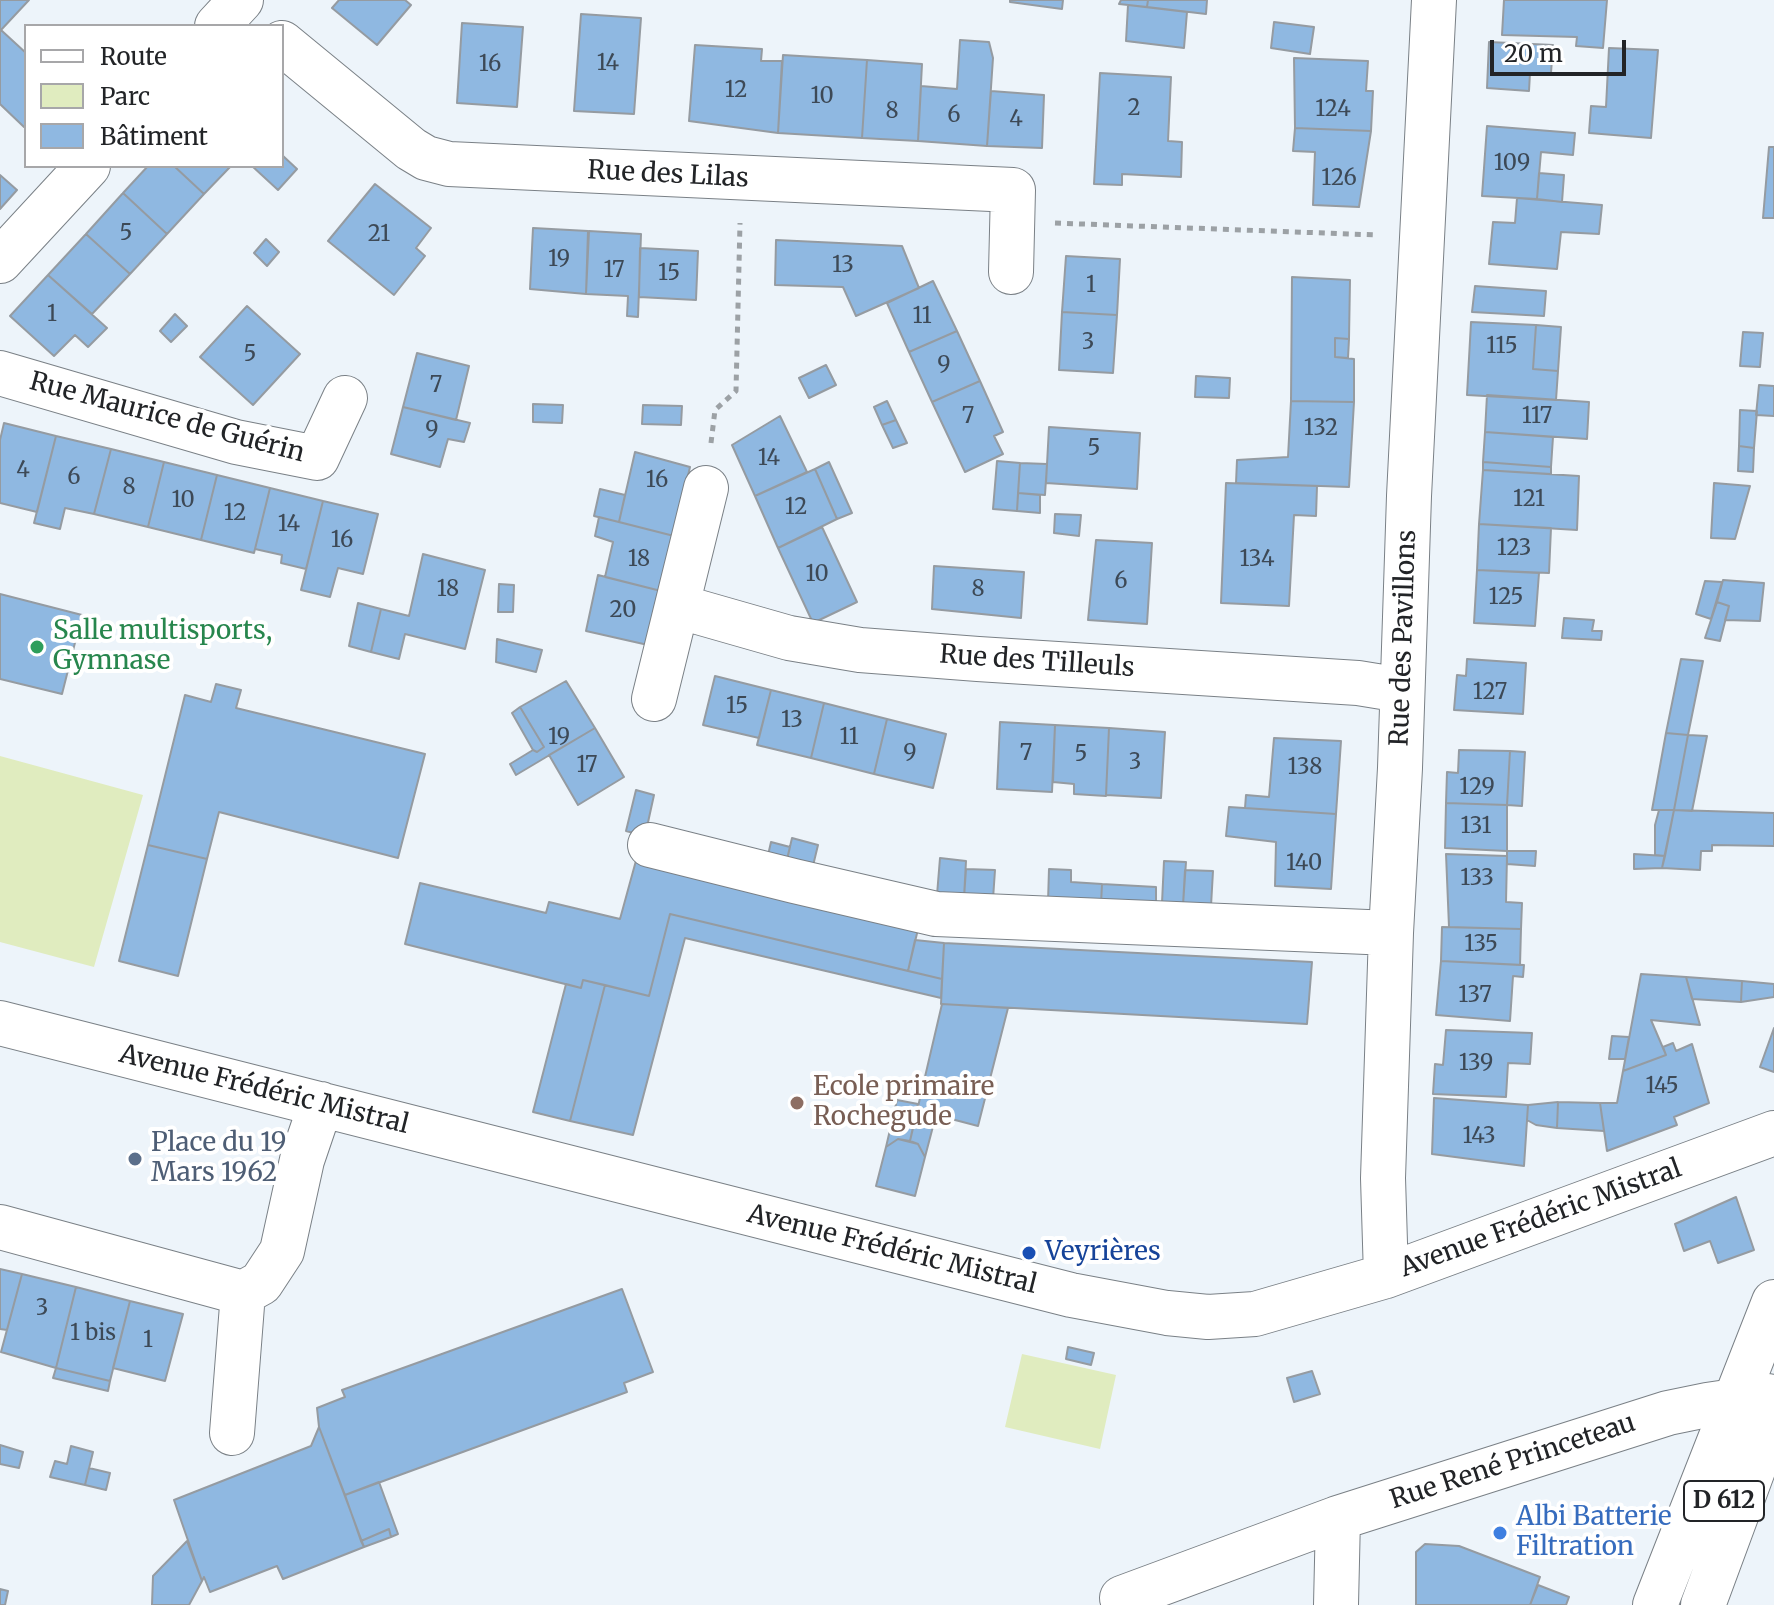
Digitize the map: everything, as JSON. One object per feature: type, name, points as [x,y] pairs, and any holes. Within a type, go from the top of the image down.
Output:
[{"type":"street","name":"Rue des Pavillons","points":[[1386,1276],[1383,1178],[1391,933],[1434,0]]},
{"type":"street","name":"Rue des Lilas","points":[[284,45],[411,149],[426,158],[449,164],[1013,190],[1011,272]]},
{"type":"street","points":[[0,261],[86,168]]},
{"type":"street","name":"Rue Maurice de Guérin","points":[[0,373],[236,442],[317,458],[345,398]]},
{"type":"street","points":[[654,699],[706,488]]},
{"type":"street","name":"Rue des Tilleuls","points":[[677,606],[789,638],[860,650],[1343,682],[1401,690]]},
{"type":"street","points":[[650,845],[936,914],[1391,933]]},
{"type":"street","name":"Avenue Frédéric Mistral","points":[[0,1023],[1071,1295],[1167,1313],[1208,1317],[1255,1314],[1386,1276],[1774,1133]]},
{"type":"street","points":[[0,1227],[243,1293],[261,1283],[282,1251],[302,1160],[321,1104]]},
{"type":"street","points":[[232,1433],[243,1293]]},
{"type":"street","name":"D 612","points":[[1703,1605],[1764,1394],[1774,1302]]},
{"type":"street","name":"D 612","points":[[1655,1605],[1764,1394]]},
{"type":"street","name":"D 612","points":[[1685,1605],[1764,1394]]},
{"type":"street","name":"Rue René Princeteau","points":[[1122,1598],[1338,1518],[1668,1413],[1764,1394]]},
{"type":"street","points":[[1336,1605],[1338,1518]]},
{"type":"path","points":[[706,488],[715,410],[736,391],[741,178]]},
{"type":"path","points":[[1012,221],[1422,237]]},
{"type":"green space","points":[[0,756],[143,795],[94,967],[0,942]]},
{"type":"green space","points":[[1022,1354],[1116,1375],[1100,1449],[1005,1427]]},
{"type":"building","points":[[0,0],[29,0],[1,30],[24,51],[24,127],[0,104]]},
{"type":"building","points":[[339,0],[405,0],[411,5],[377,45],[332,8]]},
{"type":"building","points":[[1010,0],[1063,0],[1062,9]]},
{"type":"building","points":[[1121,0],[1148,0],[1147,7],[1119,4]]},
{"type":"building","points":[[1148,0],[1207,0],[1206,14],[1147,7]]},
{"type":"building","points":[[1504,0],[1607,0],[1603,48],[1576,46],[1577,37],[1502,35]]},
{"type":"building","points":[[1128,5],[1187,12],[1184,48],[1126,41]]},
{"type":"building","points":[[581,14],[641,18],[634,114],[574,111]]},
{"type":"building","points":[[1274,22],[1314,27],[1310,54],[1271,48]]},
{"type":"building","points":[[462,23],[523,27],[517,107],[457,103]]},
{"type":"building","points":[[960,40],[989,42],[993,58],[987,146],[918,141],[921,86],[957,89]]},
{"type":"building","points":[[1489,42],[1553,45],[1551,73],[1530,73],[1529,91],[1487,88]]},
{"type":"building","points":[[695,45],[762,49],[761,61],[782,61],[778,133],[689,121]]},
{"type":"building","points":[[1609,48],[1658,50],[1651,138],[1589,133],[1591,106],[1606,107]]},
{"type":"building","points":[[783,55],[867,60],[862,138],[778,133]]},
{"type":"building","points":[[1294,58],[1368,61],[1366,91],[1373,91],[1371,131],[1295,128]]},
{"type":"building","points":[[867,60],[922,64],[918,141],[862,138]]},
{"type":"building","points":[[1100,73],[1171,77],[1168,141],[1182,142],[1181,177],[1122,174],[1122,185],[1094,184]]},
{"type":"building","points":[[991,91],[1044,95],[1042,148],[987,146]]},
{"type":"building","points":[[1487,126],[1575,133],[1573,155],[1541,152],[1537,199],[1482,196]]},
{"type":"building","points":[[1295,128],[1371,131],[1359,207],[1313,205],[1315,152],[1293,151]]},
{"type":"building","points":[[1769,147],[1774,147],[1774,218],[1763,218]]},
{"type":"building","points":[[284,157],[297,169],[278,190],[254,168],[284,168]]},
{"type":"building","points":[[146,168],[176,168],[204,194],[167,234],[123,193]]},
{"type":"building","points":[[176,168],[229,168],[204,194]]},
{"type":"building","points":[[1539,173],[1564,175],[1562,202],[1537,199]]},
{"type":"building","points":[[0,175],[17,190],[0,209]]},
{"type":"building","points":[[375,184],[431,228],[416,248],[425,256],[394,295],[328,241]]},
{"type":"building","points":[[123,193],[167,234],[130,274],[86,234]]},
{"type":"building","points":[[1517,198],[1602,205],[1599,234],[1561,232],[1557,269],[1489,264],[1493,222],[1515,223]]},
{"type":"building","points":[[533,228],[588,231],[586,294],[530,289]]},
{"type":"building","points":[[589,231],[641,234],[638,317],[627,316],[628,296],[586,294]]},
{"type":"building","points":[[86,234],[130,274],[92,314],[48,275]]},
{"type":"building","points":[[266,239],[279,252],[267,266],[254,253]]},
{"type":"building","points":[[776,240],[902,246],[919,288],[856,316],[843,287],[775,285]]},
{"type":"building","points":[[640,248],[698,251],[696,300],[639,297]]},
{"type":"building","points":[[1066,256],[1120,259],[1117,315],[1062,312]]},
{"type":"building","points":[[48,275],[107,328],[88,347],[75,335],[54,356],[10,316]]},
{"type":"building","points":[[1292,277],[1350,280],[1349,339],[1335,338],[1335,357],[1354,359],[1354,402],[1291,401]]},
{"type":"building","points":[[933,281],[957,331],[909,352],[887,303]]},
{"type":"building","points":[[1475,286],[1546,291],[1544,316],[1472,312]]},
{"type":"building","points":[[247,306],[300,354],[253,405],[200,357]]},
{"type":"building","points":[[1062,312],[1117,315],[1113,373],[1059,370]]},
{"type":"building","points":[[175,314],[187,326],[171,342],[160,331]]},
{"type":"building","points":[[1471,322],[1536,325],[1533,369],[1558,371],[1556,400],[1467,395]]},
{"type":"building","points":[[1536,325],[1561,327],[1558,371],[1533,369]]},
{"type":"building","points":[[957,331],[980,381],[932,402],[909,352]]},
{"type":"building","points":[[1743,332],[1763,333],[1760,367],[1740,366]]},
{"type":"building","points":[[1335,338],[1349,339],[1348,358],[1335,357]]},
{"type":"building","points":[[417,353],[469,366],[456,420],[403,407]]},
{"type":"building","points":[[826,365],[836,385],[809,398],[799,378]]},
{"type":"building","points":[[1196,376],[1230,378],[1229,398],[1195,397]]},
{"type":"building","points":[[980,381],[1003,432],[994,436],[1003,454],[965,472],[932,402]]},
{"type":"building","points":[[1759,385],[1774,386],[1774,416],[1756,415]]},
{"type":"building","points":[[1487,395],[1589,402],[1587,439],[1485,432]]},
{"type":"building","points":[[887,401],[896,420],[882,425],[874,407]]},
{"type":"building","points":[[1291,401],[1354,402],[1349,487],[1236,483],[1237,460],[1288,457]]},
{"type":"building","points":[[533,404],[563,405],[562,423],[533,422]]},
{"type":"building","points":[[643,405],[682,406],[681,425],[642,424]]},
{"type":"building","points":[[403,407],[470,423],[464,442],[448,439],[440,467],[391,454]]},
{"type":"building","points":[[1740,410],[1757,411],[1754,448],[1739,446]]},
{"type":"building","points":[[780,416],[807,472],[755,496],[732,445]]},
{"type":"building","points":[[896,420],[907,443],[893,448],[882,425]]},
{"type":"building","points":[[4,423],[56,436],[37,512],[0,503],[0,440]]},
{"type":"building","points":[[1049,427],[1140,433],[1137,489],[1046,483]]},
{"type":"building","points":[[1485,432],[1553,437],[1551,467],[1483,462]]},
{"type":"building","points":[[56,436],[111,449],[94,514],[65,508],[60,529],[34,523]]},
{"type":"building","points":[[1739,446],[1754,448],[1753,472],[1738,471]]},
{"type":"building","points":[[111,449],[164,462],[148,527],[94,514]]},
{"type":"building","points":[[635,452],[690,467],[674,536],[619,522]]},
{"type":"building","points":[[997,461],[1020,463],[1017,511],[993,509]]},
{"type":"building","points":[[164,462],[217,475],[201,540],[148,527]]},
{"type":"building","points":[[829,462],[852,513],[837,519],[815,469]]},
{"type":"building","points":[[1483,462],[1551,467],[1551,474],[1483,470]]},
{"type":"building","points":[[1020,463],[1047,464],[1045,495],[1018,493]]},
{"type":"building","points":[[815,469],[837,519],[778,548],[755,496]]},
{"type":"building","points":[[1483,470],[1579,476],[1577,530],[1479,524]]},
{"type":"building","points":[[217,475],[270,488],[254,553],[201,540]]},
{"type":"building","points":[[1226,483],[1317,486],[1316,516],[1294,515],[1289,606],[1221,603]]},
{"type":"building","points":[[1714,483],[1750,486],[1735,539],[1711,538]]},
{"type":"building","points":[[270,488],[323,501],[306,569],[281,563],[282,555],[255,549]]},
{"type":"building","points":[[600,489],[625,495],[619,522],[594,516]]},
{"type":"building","points":[[1018,493],[1040,495],[1040,513],[1017,511]]},
{"type":"building","points":[[323,501],[378,514],[363,574],[338,568],[330,597],[301,590]]},
{"type":"building","points":[[1055,514],[1081,515],[1079,536],[1054,533]]},
{"type":"building","points":[[599,517],[674,536],[661,591],[605,577],[613,542],[595,536]]},
{"type":"building","points":[[1479,524],[1551,528],[1549,573],[1477,570]]},
{"type":"building","points":[[822,527],[857,602],[813,623],[778,548]]},
{"type":"building","points":[[1096,540],[1152,543],[1147,624],[1088,620]]},
{"type":"building","points":[[423,554],[485,570],[465,649],[405,634],[399,659],[371,652],[381,609],[409,616]]},
{"type":"building","points":[[934,566],[1024,572],[1021,618],[932,609]]},
{"type":"building","points":[[1477,570],[1539,573],[1535,626],[1474,623]]},
{"type":"building","points":[[598,575],[661,591],[648,645],[586,631]]},
{"type":"building","points":[[1723,580],[1764,583],[1760,621],[1725,620],[1729,606],[1717,602]]},
{"type":"building","points":[[1705,581],[1722,582],[1711,619],[1696,614]]},
{"type":"building","points":[[499,584],[514,585],[513,612],[498,612]]},
{"type":"building","name":"Salle multisports, Gymnase","points":[[0,594],[82,615],[62,694],[0,679]]},
{"type":"building","points":[[1717,602],[1729,606],[1720,641],[1705,638]]},
{"type":"building","points":[[358,603],[381,609],[371,652],[349,646]]},
{"type":"building","points":[[1564,618],[1594,620],[1592,631],[1602,631],[1601,640],[1562,638]]},
{"type":"building","points":[[497,639],[542,650],[536,672],[496,662]]},
{"type":"building","points":[[1467,659],[1526,663],[1523,714],[1454,710],[1457,675],[1466,676]]},
{"type":"building","points":[[1681,659],[1703,661],[1688,735],[1666,733]]},
{"type":"building","points":[[715,676],[771,690],[759,738],[703,725]]},
{"type":"building","points":[[566,681],[595,728],[516,775],[510,764],[544,747],[520,707]]},
{"type":"building","points":[[216,684],[241,690],[236,708],[425,754],[398,858],[219,812],[207,859],[148,845],[185,695],[211,702]]},
{"type":"building","points":[[771,690],[824,703],[811,758],[757,745]]},
{"type":"building","points":[[824,703],[887,719],[874,774],[811,758]]},
{"type":"building","points":[[520,707],[544,747],[537,752],[512,713]]},
{"type":"building","points":[[887,719],[946,734],[933,788],[874,774]]},
{"type":"building","points":[[1000,722],[1055,725],[1052,792],[997,789]]},
{"type":"building","points":[[1055,725],[1109,728],[1106,796],[1074,794],[1074,784],[1053,782]]},
{"type":"building","points":[[595,728],[624,777],[578,805],[549,755]]},
{"type":"building","points":[[1109,728],[1165,732],[1161,798],[1106,795]]},
{"type":"building","points":[[1666,733],[1688,735],[1674,810],[1652,810]]},
{"type":"building","points":[[1688,735],[1707,736],[1692,811],[1674,810]]},
{"type":"building","points":[[1274,738],[1341,741],[1336,814],[1245,808],[1246,795],[1269,797]]},
{"type":"building","points":[[1459,750],[1510,751],[1507,805],[1446,803],[1447,772],[1458,773]]},
{"type":"building","points":[[1510,751],[1525,752],[1522,806],[1507,805]]},
{"type":"building","points":[[636,790],[654,795],[645,836],[626,831]]},
{"type":"building","points":[[1446,803],[1507,805],[1507,851],[1445,848]]},
{"type":"building","points":[[1229,807],[1336,814],[1331,889],[1275,886],[1276,842],[1226,836]]},
{"type":"building","points":[[1659,810],[1674,810],[1665,856],[1655,855],[1655,825]]},
{"type":"building","points":[[1674,810],[1774,813],[1774,846],[1712,845],[1712,851],[1701,851],[1700,870],[1662,868]]},
{"type":"building","points":[[792,838],[818,845],[811,874],[785,868]]},
{"type":"building","points":[[771,842],[790,847],[785,868],[766,864]]},
{"type":"building","points":[[148,845],[207,859],[178,976],[119,961]]},
{"type":"building","points":[[1507,851],[1536,851],[1535,866],[1507,864]]},
{"type":"building","points":[[1446,854],[1507,856],[1506,902],[1522,903],[1521,929],[1449,927]]},
{"type":"building","points":[[1634,854],[1665,856],[1662,868],[1634,869]]},
{"type":"building","points":[[637,857],[919,925],[908,971],[670,914],[649,996],[583,980],[581,988],[405,944],[420,883],[546,913],[549,902],[620,919]]},
{"type":"building","points":[[940,858],[966,861],[964,898],[937,895]]},
{"type":"building","points":[[1164,861],[1186,862],[1183,905],[1162,903]]},
{"type":"building","points":[[966,869],[995,870],[993,899],[964,898]]},
{"type":"building","points":[[1049,869],[1071,870],[1071,882],[1102,884],[1101,904],[1048,902]]},
{"type":"building","points":[[1185,870],[1213,871],[1211,906],[1183,905]]},
{"type":"building","points":[[1102,884],[1156,887],[1156,907],[1101,904]]},
{"type":"building","points":[[670,914],[942,979],[941,998],[685,938],[633,1135],[570,1121],[605,985],[649,996]]},
{"type":"building","points":[[1442,927],[1521,929],[1520,965],[1441,961]]},
{"type":"building","points":[[915,940],[944,943],[942,979],[908,971]]},
{"type":"building","points":[[944,943],[1312,962],[1307,1024],[941,1004]]},
{"type":"building","points":[[1441,961],[1524,965],[1523,977],[1513,976],[1510,1021],[1436,1015]]},
{"type":"building","points":[[1641,974],[1686,977],[1700,1025],[1651,1020],[1666,1055],[1623,1071]]},
{"type":"building","points":[[1686,977],[1742,981],[1741,1002],[1692,999]]},
{"type":"building","points":[[583,980],[605,985],[570,1121],[533,1112],[566,984],[581,988]]},
{"type":"building","points":[[1742,981],[1774,984],[1774,997],[1741,1002]]},
{"type":"building","points":[[942,1004],[1008,1008],[978,1126],[936,1115],[925,1157],[918,1144],[910,1141]]},
{"type":"building","points":[[1774,1028],[1774,1072],[1760,1067]]},
{"type":"building","points":[[1446,1030],[1532,1033],[1530,1064],[1508,1063],[1506,1097],[1433,1094],[1435,1064],[1443,1065]]},
{"type":"building","points":[[1612,1036],[1629,1037],[1625,1059],[1609,1059]]},
{"type":"building","points":[[1673,1043],[1676,1051],[1692,1044],[1709,1103],[1674,1117],[1677,1125],[1607,1151],[1600,1103],[1617,1103],[1623,1071],[1666,1055],[1663,1047]]},
{"type":"building","points":[[1434,1098],[1528,1105],[1524,1166],[1432,1154]]},
{"type":"building","points":[[897,1100],[918,1104],[910,1141],[898,1139],[886,1147]]},
{"type":"building","points":[[1558,1102],[1600,1103],[1604,1131],[1557,1128]]},
{"type":"building","points":[[1558,1102],[1557,1128],[1536,1125],[1527,1120],[1528,1105]]},
{"type":"building","points":[[898,1139],[918,1144],[925,1157],[915,1196],[876,1186],[886,1147]]},
{"type":"building","points":[[1736,1197],[1754,1250],[1718,1263],[1710,1241],[1684,1251],[1675,1224]]},
{"type":"building","points":[[0,1269],[22,1274],[7,1330],[0,1329]]},
{"type":"building","points":[[22,1274],[76,1287],[56,1368],[1,1352]]},
{"type":"building","points":[[76,1287],[130,1301],[110,1381],[56,1368]]},
{"type":"building","points":[[622,1289],[653,1372],[624,1383],[627,1392],[345,1495],[319,1427],[317,1408],[345,1397],[342,1390]]},
{"type":"building","points":[[130,1301],[183,1314],[165,1381],[113,1368]]},
{"type":"building","points":[[1068,1347],[1094,1353],[1091,1365],[1066,1359]]},
{"type":"building","points":[[56,1368],[110,1381],[108,1391],[53,1378]]},
{"type":"building","points":[[1312,1371],[1320,1394],[1294,1402],[1287,1378]]},
{"type":"building","points":[[319,1427],[364,1547],[283,1579],[277,1566],[210,1592],[204,1577],[202,1581],[174,1500],[311,1446]]},
{"type":"building","points":[[0,1445],[23,1452],[19,1468],[0,1464]]},
{"type":"building","points":[[71,1446],[93,1452],[85,1485],[50,1477],[55,1461],[67,1464]]},
{"type":"building","points":[[89,1468],[110,1473],[106,1490],[85,1485]]},
{"type":"building","points":[[379,1482],[398,1534],[391,1537],[389,1529],[361,1541],[345,1495]]},
{"type":"building","points":[[389,1529],[391,1537],[364,1547],[361,1541]]},
{"type":"building","points":[[187,1541],[202,1581],[189,1605],[152,1605],[153,1576]]},
{"type":"building","points":[[1425,1544],[1459,1546],[1540,1577],[1530,1605],[1416,1605],[1416,1552]]},
{"type":"building","points":[[1538,1585],[1569,1597],[1566,1605],[1530,1605]]},
{"type":"building","points":[[0,1589],[8,1591],[5,1605],[0,1605]]},
{"type":"place","name":"Salle multisports, Gymnase","points":[[37,647]]},
{"type":"place","name":"Ecole primaire Rochegude","points":[[797,1103]]},
{"type":"place","name":"Place du 19 Mars 1962","points":[[135,1159]]},
{"type":"place","name":"Veyrières","points":[[1029,1253]]},
{"type":"place","name":"Albi Batterie Filtration","points":[[1500,1533]]}]
